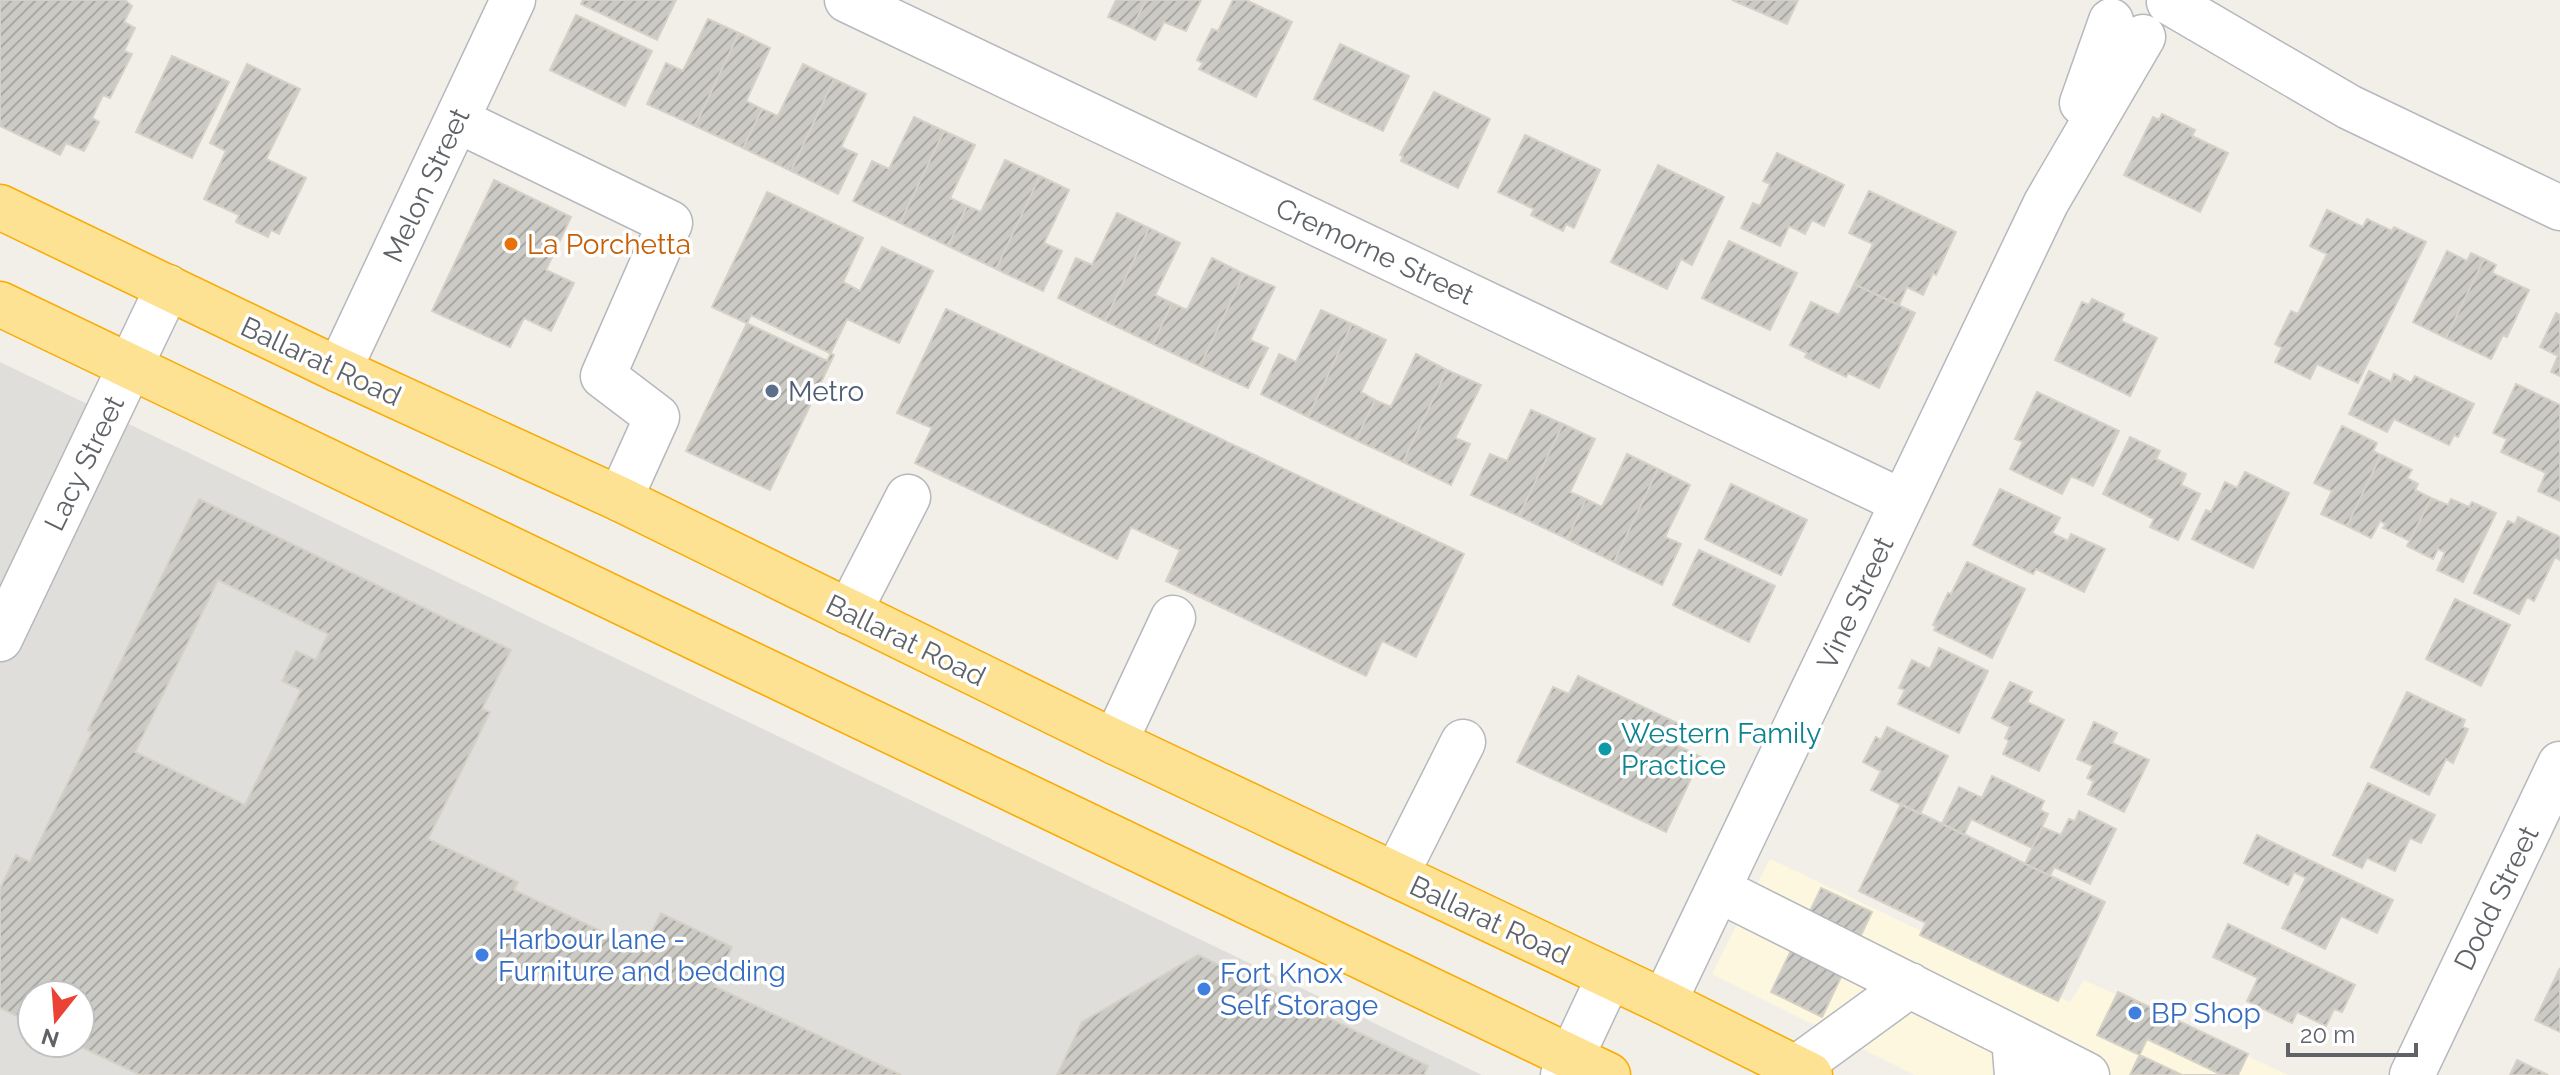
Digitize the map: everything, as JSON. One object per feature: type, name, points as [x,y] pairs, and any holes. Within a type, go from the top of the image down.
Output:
[{"type":"highway","name":"Ballarat Road","points":[[0,207],[339,370],[620,499],[1115,742],[1664,1002],[1803,1072]]},
{"type":"highway","points":[[0,304],[1581,1069]]},
{"type":"street","name":"Melon Street","points":[[339,370],[513,0]]},
{"type":"street","name":"Cremorne Street","points":[[847,0],[1903,502]]},
{"type":"street","points":[[2131,13],[2349,107],[2560,208]]},
{"type":"street","name":"Vine Street","points":[[1664,1002],[2046,203],[2131,13]]},
{"type":"street","points":[[457,120],[670,223],[603,376],[657,417],[620,499]]},
{"type":"street","name":"Lacy Street","points":[[0,639],[168,287]]},
{"type":"street","points":[[849,612],[908,497]]},
{"type":"street","points":[[1115,742],[1173,618]]},
{"type":"street","points":[[1396,875],[1463,742]]},
{"type":"street","name":"Dodd Street","points":[[2412,1075],[2560,764]]},
{"type":"street","points":[[1719,890],[1910,985],[2015,1056],[2087,1075]]},
{"type":"street","points":[[1581,1069],[1609,977]]},
{"type":"street","points":[[1803,1072],[1910,985]]},
{"type":"shaded area","points":[[0,362],[1482,1075],[0,1075]]},
{"type":"shaded area","points":[[1770,859],[2070,1002],[2084,980],[2288,1075],[1915,1075],[1712,974]]},
{"type":"building","points":[[0,0],[125,0],[132,6],[124,22],[135,28],[124,51],[132,54],[110,98],[103,95],[92,118],[99,122],[84,151],[66,143],[60,155],[0,126]]},
{"type":"building","points":[[583,0],[676,0],[657,40],[581,4]]},
{"type":"building","points":[[1116,0],[1146,0],[1132,28],[1108,17]]},
{"type":"building","points":[[1146,0],[1201,0],[1186,31],[1164,22],[1155,40],[1132,28]]},
{"type":"building","points":[[1233,0],[1246,0],[1292,22],[1256,97],[1199,69],[1203,63],[1197,60],[1212,29],[1218,31]]},
{"type":"building","points":[[1732,0],[1798,0],[1787,24]]},
{"type":"building","points":[[576,15],[652,51],[625,106],[550,70]]},
{"type":"building","points":[[708,19],[739,33],[695,126],[647,104],[666,63],[683,71]]},
{"type":"building","points":[[739,33],[770,48],[746,101],[762,109],[743,148],[695,126]]},
{"type":"building","points":[[1340,44],[1409,76],[1383,131],[1314,99]]},
{"type":"building","points":[[172,56],[229,82],[192,158],[136,132]]},
{"type":"building","points":[[247,64],[300,89],[266,159],[306,178],[279,234],[271,230],[268,237],[236,222],[239,215],[204,199],[226,151],[210,143]]},
{"type":"building","points":[[803,64],[834,79],[791,171],[743,148],[762,109],[778,116]]},
{"type":"building","points":[[834,79],[866,94],[841,147],[857,154],[838,194],[791,171]]},
{"type":"building","points":[[1434,92],[1490,119],[1458,188],[1401,161],[1403,156],[1400,155]]},
{"type":"building","points":[[2162,114],[2195,130],[2192,136],[2228,153],[2200,212],[2124,175],[2153,117],[2159,120]]},
{"type":"building","points":[[914,117],[944,131],[900,223],[853,201],[872,161],[889,169]]},
{"type":"building","points":[[944,131],[975,145],[950,198],[967,206],[948,246],[900,223]]},
{"type":"building","points":[[1525,135],[1600,170],[1574,228],[1566,224],[1563,231],[1531,215],[1534,209],[1498,192]]},
{"type":"building","points":[[1777,153],[1844,185],[1824,226],[1812,220],[1805,234],[1789,226],[1780,246],[1741,228],[1753,203],[1760,206],[1770,184],[1763,181]]},
{"type":"building","points":[[1005,160],[1040,176],[996,269],[948,246],[967,206],[981,212]]},
{"type":"building","points":[[1658,165],[1724,197],[1692,265],[1681,259],[1667,289],[1611,262]]},
{"type":"building","points":[[1040,176],[1069,190],[1044,243],[1062,251],[1043,291],[996,269]]},
{"type":"building","name":"La Porchetta","points":[[494,180],[571,217],[546,270],[574,283],[551,331],[524,318],[510,347],[432,311]]},
{"type":"building","points":[[1869,191],[1956,232],[1923,295],[1907,287],[1899,305],[1854,284],[1873,244],[1849,233]]},
{"type":"building","points":[[767,192],[863,238],[843,282],[860,291],[882,247],[933,271],[899,343],[847,319],[827,361],[712,307]]},
{"type":"building","points":[[2327,210],[2363,227],[2367,219],[2426,242],[2358,383],[2317,364],[2310,379],[2275,362],[2282,348],[2275,344],[2291,311],[2298,314],[2327,254],[2310,246]]},
{"type":"building","points":[[1117,213],[1149,228],[1105,321],[1058,298],[1076,258],[1092,265]]},
{"type":"building","points":[[1149,228],[1180,243],[1155,295],[1172,303],[1153,344],[1105,321]]},
{"type":"building","points":[[1729,241],[1797,273],[1770,330],[1702,298]]},
{"type":"building","points":[[2447,251],[2467,261],[2471,253],[2484,259],[2446,338],[2413,322]]},
{"type":"building","points":[[1212,258],[1244,274],[1200,366],[1153,344],[1172,303],[1187,310]]},
{"type":"building","points":[[2484,259],[2496,265],[2492,273],[2529,290],[2507,337],[2503,335],[2491,359],[2446,338]]},
{"type":"building","points":[[1244,274],[1275,287],[1250,340],[1268,348],[1248,388],[1200,366]]},
{"type":"building","points":[[1854,284],[1915,313],[1879,388],[1848,373],[1846,377],[1805,357],[1807,353],[1790,345],[1811,302],[1839,315]]},
{"type":"building","points":[[2092,299],[2124,314],[2121,321],[2157,338],[2130,396],[2055,360],[2082,302],[2089,305]]},
{"type":"building","points":[[946,309],[1464,554],[1416,657],[1382,641],[1366,676],[1166,581],[1180,550],[1131,527],[1117,559],[915,463],[932,428],[897,413]]},
{"type":"building","points":[[1321,310],[1352,324],[1308,417],[1261,394],[1279,354],[1296,362]]},
{"type":"building","points":[[2556,313],[2560,315],[2560,376],[2551,372],[2558,356],[2540,347]]},
{"type":"building","points":[[751,315],[834,355],[770,490],[686,451]]},
{"type":"building","points":[[1352,324],[1386,340],[1361,392],[1375,400],[1356,440],[1308,417]]},
{"type":"building","points":[[1416,354],[1447,370],[1403,462],[1356,440],[1375,400],[1391,407]]},
{"type":"building","points":[[1447,370],[1481,385],[1455,438],[1470,444],[1451,485],[1403,462]]},
{"type":"building","points":[[2369,371],[2391,382],[2394,374],[2411,383],[2415,376],[2474,404],[2458,437],[2454,435],[2449,445],[2394,419],[2387,432],[2349,414]]},
{"type":"building","points":[[2516,384],[2560,405],[2560,501],[2538,491],[2546,473],[2501,452],[2507,439],[2493,433]]},
{"type":"building","points":[[2037,392],[2119,431],[2093,486],[2071,476],[2062,494],[2010,469],[2023,442],[2015,439]]},
{"type":"building","points":[[1531,410],[1563,424],[1519,516],[1471,495],[1490,454],[1507,461]]},
{"type":"building","points":[[1563,424],[1595,439],[1570,492],[1586,499],[1567,539],[1519,516]]},
{"type":"building","points":[[2342,426],[2377,443],[2373,451],[2381,455],[2347,526],[2321,514],[2332,491],[2314,483]]},
{"type":"building","points":[[2130,437],[2160,451],[2156,459],[2186,474],[2181,485],[2200,494],[2178,540],[2150,527],[2154,519],[2103,494]]},
{"type":"building","points":[[1627,454],[1658,469],[1614,562],[1567,539],[1586,499],[1602,507]]},
{"type":"building","points":[[2381,455],[2412,470],[2407,478],[2418,484],[2415,490],[2431,498],[2410,541],[2383,528],[2386,524],[2380,521],[2371,538],[2347,526]]},
{"type":"building","points":[[1658,469],[1690,485],[1665,537],[1681,544],[1662,585],[1614,562]]},
{"type":"building","points":[[2245,472],[2289,493],[2253,568],[2192,539],[2206,510],[2211,512],[2225,482],[2237,488]]},
{"type":"building","points":[[1731,484],[1807,520],[1781,575],[1705,539]]},
{"type":"building","points":[[2000,489],[2060,518],[2052,533],[2068,541],[2071,534],[2105,549],[2084,592],[2036,569],[2033,574],[1973,545]]},
{"type":"building","points":[[2431,498],[2448,505],[2451,499],[2469,507],[2472,502],[2496,513],[2463,582],[2437,570],[2445,552],[2438,549],[2433,559],[2407,546]]},
{"type":"building","points":[[199,499],[511,650],[482,709],[490,712],[428,839],[518,882],[514,890],[643,951],[661,913],[732,947],[714,986],[901,1075],[140,1075],[96,1054],[96,979],[16,979],[16,1016],[0,1008],[0,889],[16,855],[30,862],[92,732],[88,730]],"holes":[[[218,580],[328,634],[316,660],[296,651],[282,681],[301,690],[245,805],[135,752]]]},
{"type":"building","points":[[2518,517],[2560,537],[2560,560],[2555,557],[2534,601],[2527,597],[2519,614],[2474,593],[2508,521],[2515,524]]},
{"type":"building","points":[[1699,550],[1775,586],[1749,642],[1673,605]]},
{"type":"building","points":[[1967,562],[2025,589],[1992,658],[1934,630],[1936,626],[1933,625],[1948,593],[1951,594]]},
{"type":"building","points":[[2455,599],[2510,625],[2481,686],[2426,659]]},
{"type":"building","points":[[1939,648],[1988,671],[1959,733],[1898,704],[1905,690],[1899,688],[1912,660],[1930,669]]},
{"type":"building","name":"Western Family Practice","points":[[1578,676],[1679,724],[1670,742],[1701,757],[1666,832],[1517,762],[1553,687],[1569,694]]},
{"type":"building","points":[[2010,682],[2032,692],[2027,702],[2064,720],[2039,771],[2003,754],[2009,741],[2005,738],[2010,727],[1992,718]]},
{"type":"building","points":[[2407,692],[2465,720],[2462,727],[2468,729],[2453,763],[2446,759],[2429,795],[2371,767]]},
{"type":"building","points":[[2094,722],[2117,733],[2112,743],[2149,760],[2124,812],[2088,794],[2094,781],[2087,778],[2093,766],[2077,759]]},
{"type":"building","points":[[1887,727],[1948,756],[1920,814],[1871,790],[1881,771],[1863,762],[1876,737],[1881,740]]},
{"type":"building","points":[[1992,776],[2044,801],[2040,810],[2048,814],[2032,848],[1971,819],[1964,835],[1942,824],[1959,787],[1982,798]]},
{"type":"building","points":[[2368,783],[2435,815],[2421,843],[2410,838],[2395,871],[2367,858],[2362,868],[2333,855]]},
{"type":"building","points":[[1901,804],[2105,902],[2058,1001],[1920,935],[1926,923],[1859,891]]},
{"type":"building","points":[[2079,811],[2116,829],[2090,884],[2054,867],[2050,876],[2025,864],[2042,827],[2061,835],[2069,819],[2075,821]]},
{"type":"building","points":[[2257,835],[2393,900],[2377,933],[2341,916],[2325,949],[2282,928],[2306,878],[2294,872],[2288,885],[2244,863]]},
{"type":"building","points":[[1821,888],[1872,912],[1822,1017],[1771,992]]},
{"type":"building","points":[[2228,924],[2355,985],[2342,1012],[2334,1009],[2326,1026],[2297,1012],[2292,1023],[2247,1001],[2258,978],[2213,957]]},
{"type":"building","name":"Fort Knox Self Storage","points":[[1198,955],[1428,1066],[1424,1075],[1057,1075],[1082,1022]]},
{"type":"building","points":[[2560,968],[2560,1032],[2535,1020]]},
{"type":"building","name":"BP Shop","points":[[2118,992],[2248,1054],[2238,1075],[2182,1075],[2097,1035]]},
{"type":"building","points":[[2147,1039],[2222,1075],[2130,1075]]},
{"type":"building","points":[[2517,1060],[2548,1075],[2510,1075]]},
{"type":"place","name":"La Porchetta","points":[[511,244]]},
{"type":"place","name":"Metro","points":[[772,391]]},
{"type":"place","name":"Western Family Practice","points":[[1605,749]]},
{"type":"place","name":"Harbour lane - Furniture and bedding","points":[[482,955]]},
{"type":"place","name":"Fort Knox Self Storage","points":[[1204,989]]},
{"type":"place","name":"BP Shop","points":[[2135,1013]]}]
